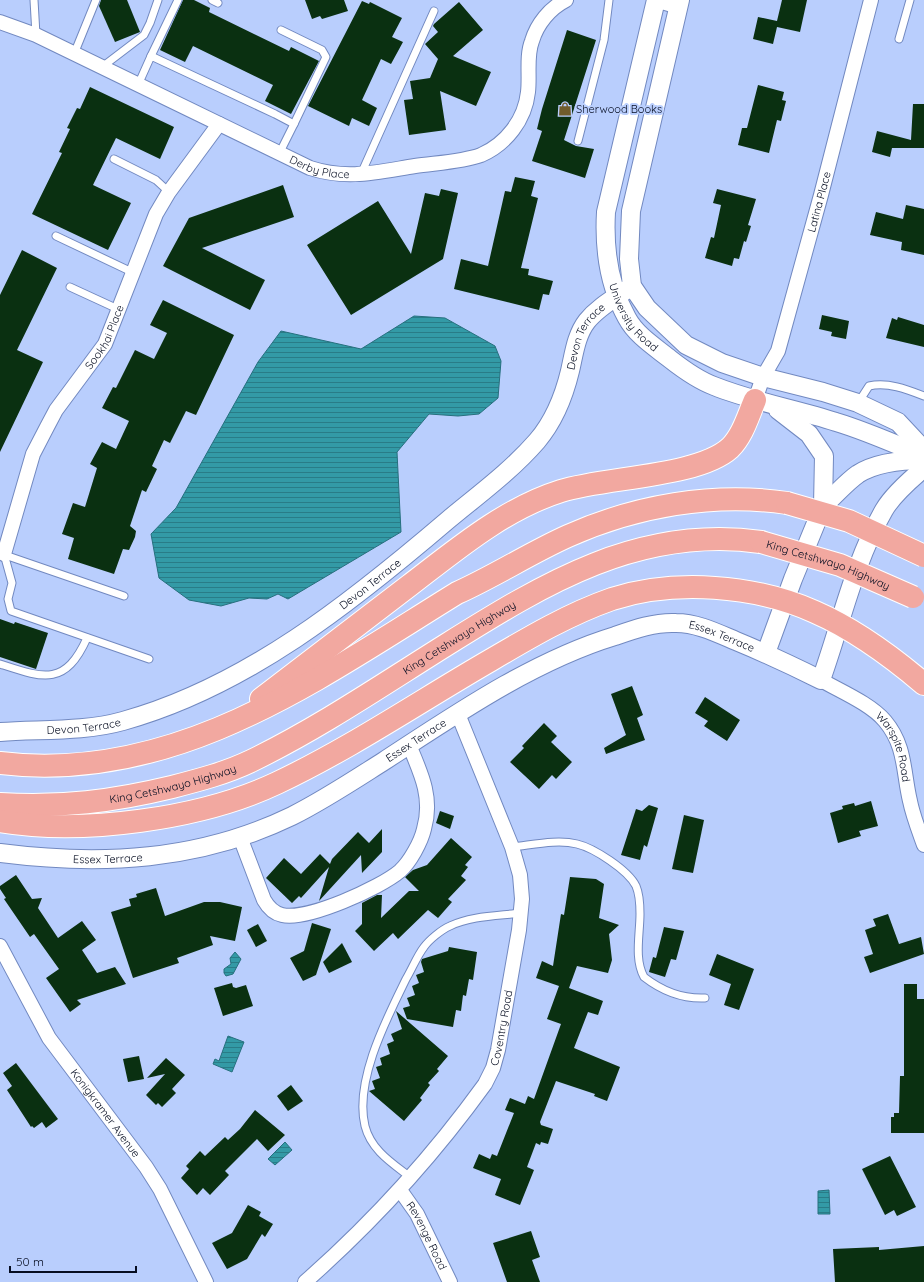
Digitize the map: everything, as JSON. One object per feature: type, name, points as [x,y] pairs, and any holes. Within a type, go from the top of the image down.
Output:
[{"type":"highway","points":[[221,729],[501,517],[561,491],[607,481],[680,469],[717,457],[730,448],[763,402]]},
{"type":"highway","points":[[0,763],[59,765],[106,761],[174,746],[221,729],[277,703],[457,593],[489,579],[547,546],[597,524],[654,508],[700,501],[756,500],[787,503],[849,521],[924,556]]},
{"type":"highway","name":"King Cetshwayo Highway","points":[[0,804],[30,806],[90,803],[147,793],[204,779],[249,762],[315,727],[492,616],[576,571],[613,557],[651,546],[712,538],[736,538],[761,542],[840,566],[918,600]]},
{"type":"highway","points":[[0,821],[63,825],[103,825],[148,820],[193,812],[247,795],[274,785],[320,762],[520,643],[582,611],[614,599],[649,590],[685,586],[719,588],[747,592],[812,611],[840,624],[908,670],[924,684]]},
{"type":"street","name":"Derby Place","points":[[0,22],[36,35],[310,168],[324,173],[347,176],[480,155],[496,147],[512,132],[526,104],[531,41],[550,10],[566,0]]},
{"type":"street","name":"University Road","points":[[656,0],[606,212],[605,238],[610,268],[617,296],[627,318],[642,338],[686,372],[713,386],[848,426],[924,456]]},
{"type":"street","points":[[656,0],[680,4]]},
{"type":"street","name":"Latina Place","points":[[763,402],[763,377],[778,351],[821,195],[871,0]]},
{"type":"street","name":"University Road","points":[[680,4],[632,211],[628,260],[632,286],[647,308],[686,345],[722,363],[763,377],[823,392],[858,403],[898,422],[924,450]]},
{"type":"street","name":"Sookhai Place","points":[[2,554],[34,454],[56,410],[105,344],[120,310],[156,214],[169,192],[219,124]]},
{"type":"street","name":"Devon Terrace","points":[[0,732],[78,728],[120,722],[155,711],[199,694],[231,677],[337,611],[412,551],[515,463],[538,440],[561,401],[575,350],[586,323],[598,310],[632,286]]},
{"type":"street","points":[[763,402],[809,434],[824,456],[823,506],[766,653]]},
{"type":"street","points":[[823,506],[857,475],[870,467],[903,460],[924,460]]},
{"type":"street","points":[[821,680],[868,543],[885,509],[924,468]]},
{"type":"street","name":"Essex Terrace","points":[[0,853],[56,858],[107,860],[159,856],[207,847],[240,837],[292,816],[339,790],[458,714],[528,673],[590,643],[649,625],[675,623],[711,630],[766,653],[821,680]]},
{"type":"street","name":"Warspite Road","points":[[821,680],[868,707],[884,720],[895,736],[903,756],[910,802],[924,845]]},
{"type":"street","name":"Coventry Road","points":[[305,1282],[341,1250],[400,1190],[473,1100],[485,1084],[493,1068],[503,1031],[521,913],[520,875],[512,847],[458,714]]},
{"type":"street","points":[[240,837],[264,900],[268,907],[278,913],[294,916],[334,905],[366,892],[400,871],[412,856],[424,830],[427,808],[426,784],[409,745]]},
{"type":"street","name":"Konigkramer Avenue","points":[[0,946],[49,1038],[146,1167],[160,1189],[206,1282]]},
{"type":"street","name":"Revenge Road","points":[[400,1190],[416,1214],[450,1282]]},
{"type":"lane","points":[[34,0],[36,35]]},
{"type":"lane","points":[[74,54],[96,0]]},
{"type":"lane","points":[[102,67],[144,35],[150,24],[158,0]]},
{"type":"lane","points":[[138,85],[178,0]]},
{"type":"lane","points":[[578,141],[604,40],[609,0]]},
{"type":"lane","points":[[899,39],[910,0]]},
{"type":"lane","points":[[361,174],[434,11]]},
{"type":"lane","points":[[279,154],[326,57],[322,50],[281,30]]},
{"type":"lane","points":[[151,56],[294,124]]},
{"type":"lane","points":[[114,159],[156,180],[169,192]]},
{"type":"lane","points":[[56,236],[134,273]]},
{"type":"lane","points":[[70,286],[120,310]]},
{"type":"lane","points":[[858,403],[869,386],[879,384],[901,387],[924,396]]},
{"type":"lane","points":[[2,554],[124,596]]},
{"type":"lane","points":[[2,554],[12,583],[8,599],[11,611],[149,659]]},
{"type":"lane","points":[[0,664],[33,675],[48,676],[55,674],[75,660],[87,638]]},
{"type":"lane","points":[[512,847],[560,843],[576,844],[597,853],[624,872],[636,886],[640,912],[639,959],[644,977],[652,984],[672,993],[688,998],[705,998]]},
{"type":"lane","points":[[410,1178],[375,1148],[365,1126],[364,1104],[368,1072],[378,1040],[397,998],[424,946],[449,926],[474,918],[521,913]]},
{"type":"shaded area","points":[[414,316],[445,318],[495,346],[501,361],[498,398],[479,414],[458,416],[429,414],[397,452],[401,532],[288,599],[278,594],[267,599],[249,598],[221,606],[189,600],[159,578],[151,534],[176,508],[258,362],[281,331],[361,349]]},
{"type":"shaded area","points":[[235,952],[241,959],[233,974],[226,976],[224,969],[231,964],[230,958]]},
{"type":"shaded area","points":[[228,1036],[244,1042],[232,1072],[213,1064],[215,1059],[219,1061]]},
{"type":"shaded area","points":[[285,1142],[292,1150],[275,1165],[268,1159]]},
{"type":"shaded area","points":[[829,1190],[830,1214],[818,1214],[818,1191]]},
{"type":"building","points":[[101,0],[127,0],[140,32],[115,42],[99,6]]},
{"type":"building","points":[[183,0],[194,0],[210,8],[209,12],[289,51],[291,47],[319,61],[291,114],[265,101],[273,85],[193,46],[185,62],[160,50]]},
{"type":"building","points":[[305,0],[344,0],[348,11],[322,19],[320,16],[312,19]]},
{"type":"building","points":[[782,0],[807,0],[800,32],[777,27],[773,44],[753,39],[758,17],[777,21]]},
{"type":"building","points":[[362,1],[369,4],[370,2],[402,18],[392,37],[403,42],[391,64],[381,59],[362,100],[377,108],[369,126],[352,118],[349,126],[308,106]]},
{"type":"building","points":[[459,2],[483,30],[453,56],[491,72],[476,106],[440,91],[446,130],[409,135],[404,100],[413,99],[410,81],[430,78],[438,59],[425,44],[438,32],[433,26],[434,24]]},
{"type":"building","points":[[567,30],[596,40],[564,140],[576,146],[594,149],[585,178],[532,161],[542,131],[537,129],[542,109]]},
{"type":"building","points":[[758,85],[784,92],[782,100],[786,101],[781,121],[777,120],[769,153],[738,145],[742,128],[747,128]]},
{"type":"building","points":[[90,87],[174,127],[160,159],[116,138],[93,185],[131,203],[108,250],[32,214],[62,153],[59,152],[70,129],[67,128],[77,108],[80,109]]},
{"type":"building","points":[[913,104],[924,104],[924,148],[892,148],[890,157],[872,152],[877,131],[911,140]]},
{"type":"building","points":[[515,177],[535,181],[531,196],[538,198],[521,268],[529,269],[528,275],[553,281],[549,295],[543,294],[539,310],[454,289],[461,259],[488,266],[505,191],[511,192]]},
{"type":"building","points":[[283,185],[294,217],[202,248],[265,280],[250,310],[163,266],[189,218]]},
{"type":"building","points":[[441,189],[458,193],[443,259],[351,315],[307,245],[378,201],[411,254],[425,193],[439,196]]},
{"type":"building","points":[[717,189],[756,199],[748,225],[751,226],[746,242],[744,241],[739,259],[734,258],[732,266],[705,258],[711,237],[714,238],[721,205],[713,203]]},
{"type":"building","points":[[906,205],[924,209],[924,255],[901,250],[902,242],[870,235],[876,212],[903,219]]},
{"type":"building","points":[[22,250],[57,268],[17,350],[43,362],[0,452],[0,295]]},
{"type":"building","points":[[163,300],[234,335],[196,415],[186,411],[170,443],[164,440],[152,466],[157,469],[146,492],[142,490],[130,526],[136,531],[135,537],[129,550],[123,549],[114,574],[68,559],[74,538],[62,534],[73,503],[85,507],[97,468],[90,464],[102,442],[116,449],[129,421],[102,408],[113,387],[116,388],[135,350],[154,359],[167,333],[150,325]]},
{"type":"building","points":[[822,315],[849,321],[846,339],[831,336],[832,332],[819,329]]},
{"type":"building","points":[[898,317],[924,325],[924,347],[886,338],[892,318],[897,320]]},
{"type":"building","points":[[0,619],[14,624],[15,622],[48,633],[36,669],[0,657]]},
{"type":"building","points":[[632,686],[643,715],[637,718],[645,740],[606,754],[604,748],[626,735],[611,694]]},
{"type":"building","points":[[705,697],[740,720],[727,741],[704,726],[708,721],[695,713]]},
{"type":"building","points":[[544,723],[557,736],[551,742],[572,762],[556,779],[552,775],[539,789],[510,762],[524,748],[522,746]]},
{"type":"building","points":[[871,801],[878,826],[859,831],[861,836],[838,843],[830,813],[843,809],[842,806],[854,803],[855,806]]},
{"type":"building","points":[[649,805],[658,808],[647,847],[644,845],[640,860],[621,855],[636,809],[642,811]]},
{"type":"building","points":[[440,811],[454,816],[450,829],[436,823]]},
{"type":"building","points":[[684,815],[704,820],[693,873],[672,869]]},
{"type":"building","points":[[382,829],[382,852],[362,873],[361,855],[319,901],[329,867],[301,898],[299,896],[292,903],[266,878],[284,858],[301,874],[320,854],[330,864],[332,859],[358,832],[369,843]]},
{"type":"building","points":[[451,838],[472,857],[465,865],[468,867],[461,876],[466,880],[448,899],[452,902],[438,918],[428,910],[398,939],[393,933],[374,951],[355,931],[362,924],[362,903],[377,895],[382,895],[381,918],[409,891],[419,891],[405,877],[413,870],[427,865]]},
{"type":"building","points":[[16,875],[32,899],[42,898],[38,908],[58,938],[82,921],[96,940],[82,950],[97,973],[115,967],[126,984],[77,1000],[81,1004],[70,1012],[46,978],[59,969],[34,934],[30,937],[4,899],[6,898],[0,889],[0,886]]},
{"type":"building","points":[[570,877],[596,879],[604,884],[599,918],[619,925],[609,934],[612,960],[608,973],[577,966],[569,988],[603,1001],[598,1015],[588,1012],[574,1048],[620,1067],[607,1101],[594,1096],[595,1094],[556,1081],[540,1122],[541,1125],[553,1129],[548,1144],[541,1142],[540,1145],[536,1143],[527,1167],[534,1170],[520,1205],[495,1195],[501,1179],[473,1168],[479,1154],[490,1159],[492,1154],[497,1156],[514,1113],[505,1110],[510,1098],[525,1104],[528,1096],[534,1099],[561,1024],[547,1019],[559,986],[536,978],[542,961],[553,966],[561,914],[564,915]]},
{"type":"building","points":[[156,888],[165,916],[204,902],[220,902],[242,907],[235,941],[210,936],[213,945],[177,958],[179,963],[133,978],[111,912],[131,906],[129,899],[137,897],[136,894]]},
{"type":"building","points":[[888,914],[899,944],[921,937],[924,954],[870,973],[864,957],[873,954],[865,930],[876,926],[873,919]]},
{"type":"building","points":[[312,923],[331,929],[316,975],[303,981],[290,958],[304,951]]},
{"type":"building","points":[[258,924],[267,941],[256,947],[247,930]]},
{"type":"building","points":[[664,927],[684,931],[676,960],[671,959],[665,977],[649,972],[653,957],[656,958]]},
{"type":"building","points":[[342,943],[352,962],[329,973],[323,962]]},
{"type":"building","points":[[449,947],[477,952],[473,980],[469,979],[466,996],[463,995],[461,1011],[456,1010],[453,1027],[407,1019],[403,1008],[410,1006],[407,998],[415,995],[412,986],[419,983],[416,975],[424,972],[421,962],[422,959],[448,951]]},
{"type":"building","points":[[717,954],[754,969],[739,1010],[724,1005],[731,984],[709,975]]},
{"type":"building","points":[[232,983],[233,987],[236,988],[246,985],[253,1006],[223,1016],[214,988]]},
{"type":"building","points":[[904,984],[917,984],[917,999],[924,999],[924,1133],[891,1133],[891,1117],[894,1117],[894,1113],[899,1113],[900,1076],[904,1076]]},
{"type":"building","points":[[396,1011],[448,1056],[437,1069],[439,1071],[428,1083],[430,1085],[420,1098],[422,1100],[404,1121],[369,1091],[375,1089],[372,1081],[380,1078],[376,1067],[382,1065],[380,1058],[390,1054],[387,1044],[394,1041],[391,1034],[402,1029]]},
{"type":"building","points":[[139,1056],[144,1079],[128,1082],[123,1059]]},
{"type":"building","points":[[166,1058],[185,1075],[172,1089],[176,1093],[162,1107],[158,1103],[156,1105],[146,1095],[165,1074],[147,1078]]},
{"type":"building","points":[[16,1063],[58,1119],[46,1128],[42,1122],[34,1128],[32,1126],[31,1127],[7,1090],[12,1086],[3,1073]]},
{"type":"building","points":[[291,1085],[303,1101],[288,1111],[277,1096]]},
{"type":"building","points":[[255,1110],[285,1135],[268,1151],[257,1139],[225,1171],[229,1175],[210,1195],[203,1188],[197,1195],[181,1178],[189,1169],[186,1166],[200,1151],[205,1156],[225,1137],[228,1140],[240,1129]]},
{"type":"building","points":[[890,1156],[916,1207],[897,1216],[894,1210],[885,1215],[862,1169]]},
{"type":"building","points":[[248,1205],[261,1212],[259,1216],[273,1224],[265,1237],[262,1234],[247,1259],[227,1269],[212,1243],[232,1233]]},
{"type":"building","points":[[531,1231],[540,1257],[532,1260],[540,1282],[507,1282],[493,1243]]},
{"type":"building","points":[[924,1246],[924,1282],[835,1282],[833,1249],[879,1247],[879,1250]]},
{"type":"place","name":"Sherwood Books","points":[[565,109]]}]
